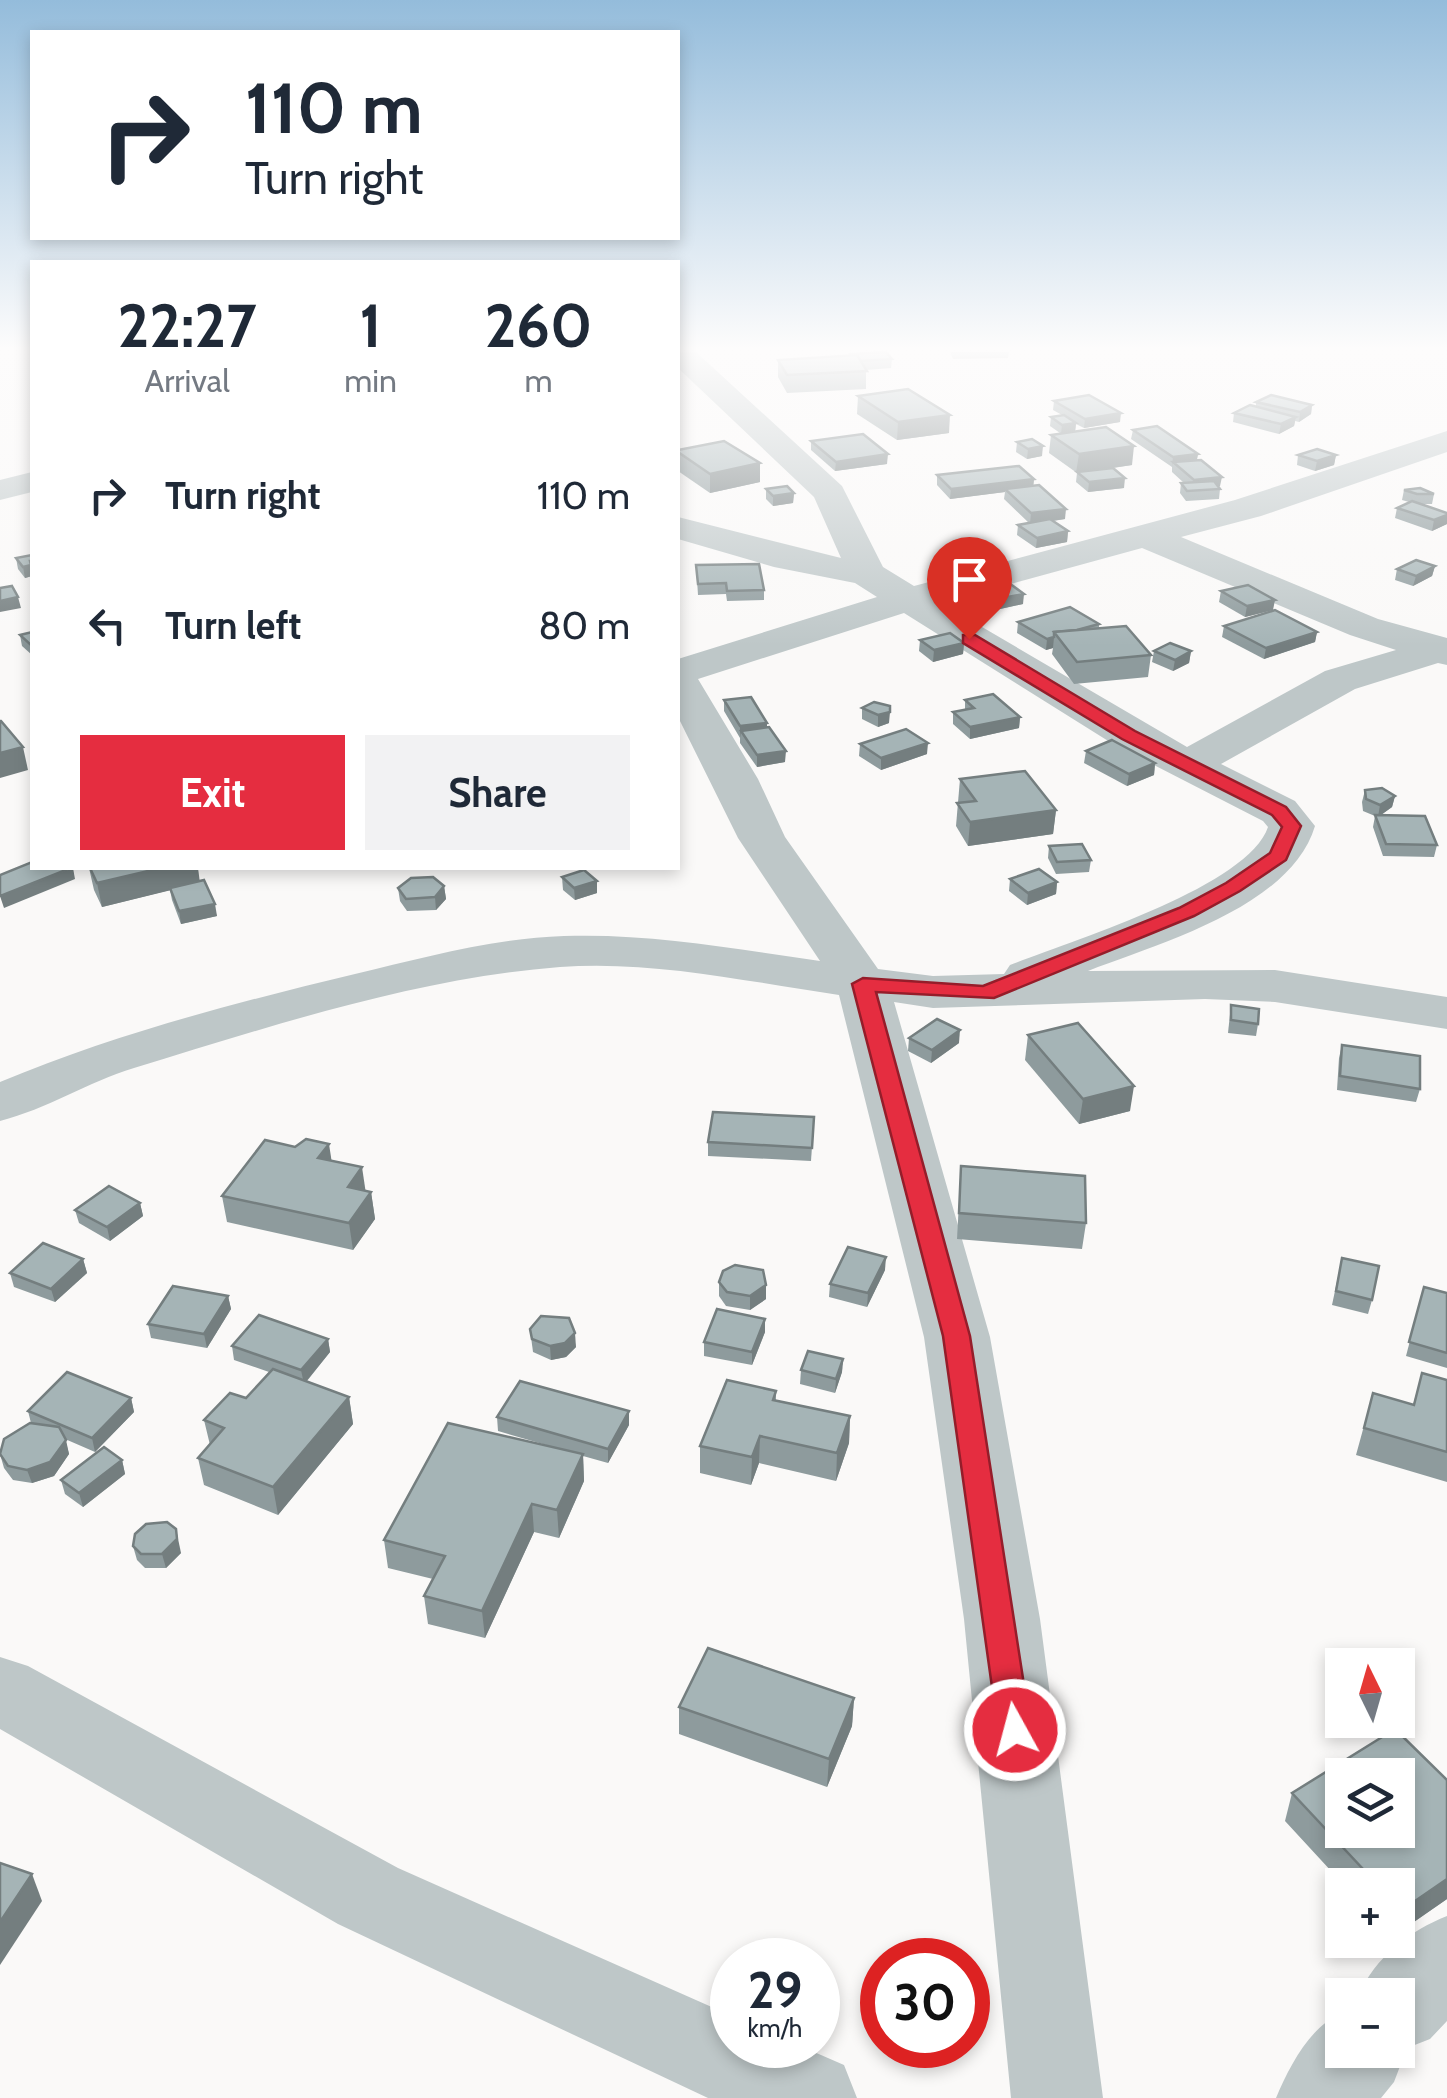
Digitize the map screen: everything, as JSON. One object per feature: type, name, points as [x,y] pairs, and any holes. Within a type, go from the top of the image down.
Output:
[{"type":"street","points":[[782,450],[830,493],[867,574]]},
{"type":"street","points":[[680,671],[906,600],[1248,508],[1421,450]]},
{"type":"street","points":[[0,490],[30,482]]},
{"type":"street","points":[[680,529],[774,556],[867,574],[1128,735],[1279,811],[1292,826],[1279,856],[1233,887],[1186,912],[986,993]]},
{"type":"street","points":[[1146,536],[1364,628],[1444,650]]},
{"type":"street","points":[[1187,765],[1340,680],[1444,650]]},
{"type":"street","points":[[680,683],[735,779],[762,838],[863,984],[957,1336],[1002,1620],[1057,2098]]},
{"type":"street","points":[[1233,887],[1204,917],[1200,935],[1210,954],[1255,986]]},
{"type":"street","points":[[0,1104],[100,1060],[258,1013],[428,972],[562,952],[675,956],[863,984],[986,993],[1074,987],[1255,986],[1447,1013]]},
{"type":"street","points":[[0,1690],[368,1896],[811,2098]]},
{"type":"street","points":[[1415,1991],[1447,1958]]},
{"type":"street","points":[[1322,2098],[1347,2068]]},
{"type":"building","points":[[680,450],[739,450],[760,463],[710,474]]},
{"type":"building","points":[[822,450],[883,450],[888,454],[836,462]]},
{"type":"building","points":[[1073,450],[1107,450],[1079,454]]},
{"type":"building","points":[[1162,450],[1192,450],[1198,454],[1173,457]]},
{"type":"building","points":[[1320,450],[1336,455],[1317,461],[1298,455]]},
{"type":"building","points":[[1201,460],[1222,477],[1194,480],[1173,462]]},
{"type":"building","points":[[1019,466],[1034,479],[951,489],[937,475]]},
{"type":"building","points":[[1113,468],[1125,478],[1089,482],[1077,472]]},
{"type":"building","points":[[1214,481],[1220,489],[1187,491],[1181,483]]},
{"type":"building","points":[[1039,485],[1066,509],[1031,513],[1005,489]]},
{"type":"building","points":[[787,486],[794,493],[773,496],[766,489]]},
{"type":"building","points":[[1420,488],[1434,494],[1404,490]]},
{"type":"building","points":[[1412,501],[1447,515],[1434,520],[1397,508]]},
{"type":"building","points":[[1050,519],[1068,531],[1037,538],[1018,525]]},
{"type":"building","points":[[30,555],[30,565],[23,567],[16,558]]},
{"type":"building","points":[[1416,560],[1435,566],[1416,576],[1397,569]]},
{"type":"building","points":[[759,564],[764,590],[727,591],[726,583],[698,584],[696,565]]},
{"type":"building","points":[[1009,583],[1024,594],[992,600],[977,589]]},
{"type":"building","points":[[1248,585],[1275,600],[1247,606],[1221,591]]},
{"type":"building","points":[[12,586],[18,597],[0,601],[0,588]]},
{"type":"building","points":[[1070,607],[1099,624],[1054,632],[1054,637],[1047,639],[1018,622]]},
{"type":"building","points":[[1275,610],[1317,632],[1266,648],[1224,626]]},
{"type":"building","points":[[1126,626],[1151,655],[1077,662],[1054,632]]},
{"type":"building","points":[[950,633],[964,643],[934,650],[920,640]]},
{"type":"building","points":[[1170,643],[1191,651],[1175,660],[1154,651]]},
{"type":"building","points":[[993,694],[1020,717],[970,727],[953,712],[974,708],[965,700]]},
{"type":"building","points":[[751,697],[767,723],[740,726],[724,700]]},
{"type":"building","points":[[874,702],[890,706],[890,712],[878,715],[862,708]]},
{"type":"building","points":[[1,721],[23,747],[0,753]]},
{"type":"building","points":[[769,727],[786,751],[757,755],[741,731]]},
{"type":"building","points":[[906,729],[928,743],[881,758],[860,744]]},
{"type":"building","points":[[1112,740],[1155,763],[1129,774],[1086,751]]},
{"type":"building","points":[[1025,771],[1056,810],[970,822],[957,803],[976,801],[960,779]]},
{"type":"building","points":[[1382,788],[1395,796],[1380,805],[1366,799],[1365,790]]},
{"type":"building","points":[[1375,815],[1425,816],[1437,845],[1386,844]]},
{"type":"building","points":[[1082,844],[1091,860],[1057,862],[1049,846]]},
{"type":"building","points":[[30,863],[30,870],[66,870],[0,896],[0,875]]},
{"type":"building","points":[[1039,869],[1057,882],[1028,893],[1010,879]]},
{"type":"building","points":[[91,870],[152,870],[97,883]]},
{"type":"building","points":[[584,870],[597,881],[574,888],[562,877]]},
{"type":"building","points":[[433,877],[444,886],[435,897],[406,899],[398,888],[411,878]]},
{"type":"building","points":[[204,880],[215,904],[179,911],[170,888]]},
{"type":"building","points":[[1231,1005],[1259,1009],[1258,1024],[1231,1020]]},
{"type":"building","points":[[937,1019],[960,1030],[932,1050],[909,1038]]},
{"type":"building","points":[[1078,1023],[1134,1086],[1083,1099],[1028,1035]]},
{"type":"building","points":[[1342,1045],[1420,1056],[1420,1089],[1340,1076]]},
{"type":"building","points":[[713,1112],[814,1117],[812,1148],[708,1142]]},
{"type":"building","points":[[306,1139],[329,1144],[318,1158],[362,1167],[348,1187],[371,1192],[349,1223],[222,1196],[265,1140],[295,1147]]},
{"type":"building","points":[[961,1166],[1085,1176],[1086,1223],[959,1213]]},
{"type":"building","points":[[109,1186],[140,1203],[107,1227],[75,1210]]},
{"type":"building","points":[[43,1243],[83,1259],[51,1289],[10,1273]]},
{"type":"building","points":[[848,1247],[886,1257],[868,1293],[830,1284]]},
{"type":"building","points":[[1342,1258],[1379,1266],[1372,1300],[1336,1291]]},
{"type":"building","points":[[735,1265],[763,1270],[766,1285],[750,1296],[727,1292],[719,1282],[723,1271]]},
{"type":"building","points":[[173,1286],[228,1296],[204,1334],[148,1324]]},
{"type":"building","points":[[1424,1287],[1447,1293],[1447,1353],[1409,1342]]},
{"type":"building","points":[[717,1309],[765,1319],[752,1352],[704,1342]]},
{"type":"building","points":[[259,1315],[328,1339],[301,1370],[232,1346]]},
{"type":"building","points":[[541,1316],[569,1318],[575,1333],[565,1343],[550,1346],[532,1339],[530,1329]]},
{"type":"building","points":[[808,1351],[843,1359],[836,1379],[801,1370]]},
{"type":"building","points":[[273,1369],[349,1397],[273,1487],[198,1458],[224,1428],[204,1420],[230,1393],[246,1398]]},
{"type":"building","points":[[67,1372],[131,1398],[92,1438],[28,1411]]},
{"type":"building","points":[[1422,1373],[1447,1380],[1447,1452],[1364,1428],[1373,1393],[1414,1405]]},
{"type":"building","points":[[727,1380],[776,1391],[773,1400],[850,1416],[837,1453],[760,1436],[752,1457],[700,1446]]},
{"type":"building","points":[[520,1381],[629,1411],[608,1449],[497,1417]]},
{"type":"building","points":[[30,1423],[59,1427],[66,1440],[50,1462],[27,1470],[8,1466],[0,1454],[4,1439]]},
{"type":"building","points":[[448,1423],[583,1454],[557,1510],[532,1504],[482,1611],[424,1596],[445,1556],[384,1540]]},
{"type":"building","points":[[104,1447],[122,1460],[79,1493],[61,1480]]},
{"type":"building","points":[[167,1522],[176,1529],[177,1539],[162,1554],[141,1554],[133,1546],[135,1534],[146,1524]]},
{"type":"building","points":[[708,1648],[854,1698],[829,1759],[679,1707]]},
{"type":"building","points":[[1381,1738],[1404,1738],[1447,1780],[1447,1879],[1415,1901],[1415,1868],[1362,1868],[1343,1848],[1415,1848],[1415,1758],[1348,1758]]},
{"type":"building","points":[[1325,1772],[1325,1828],[1292,1793]]},
{"type":"building","points":[[0,1863],[32,1874],[0,1922]]},
{"type":"route","points":[[969,639],[1128,735],[1279,811],[1292,826],[1279,856],[1233,887],[1186,912],[986,993],[863,984],[957,1336],[1002,1620],[1015,1730]]}]
